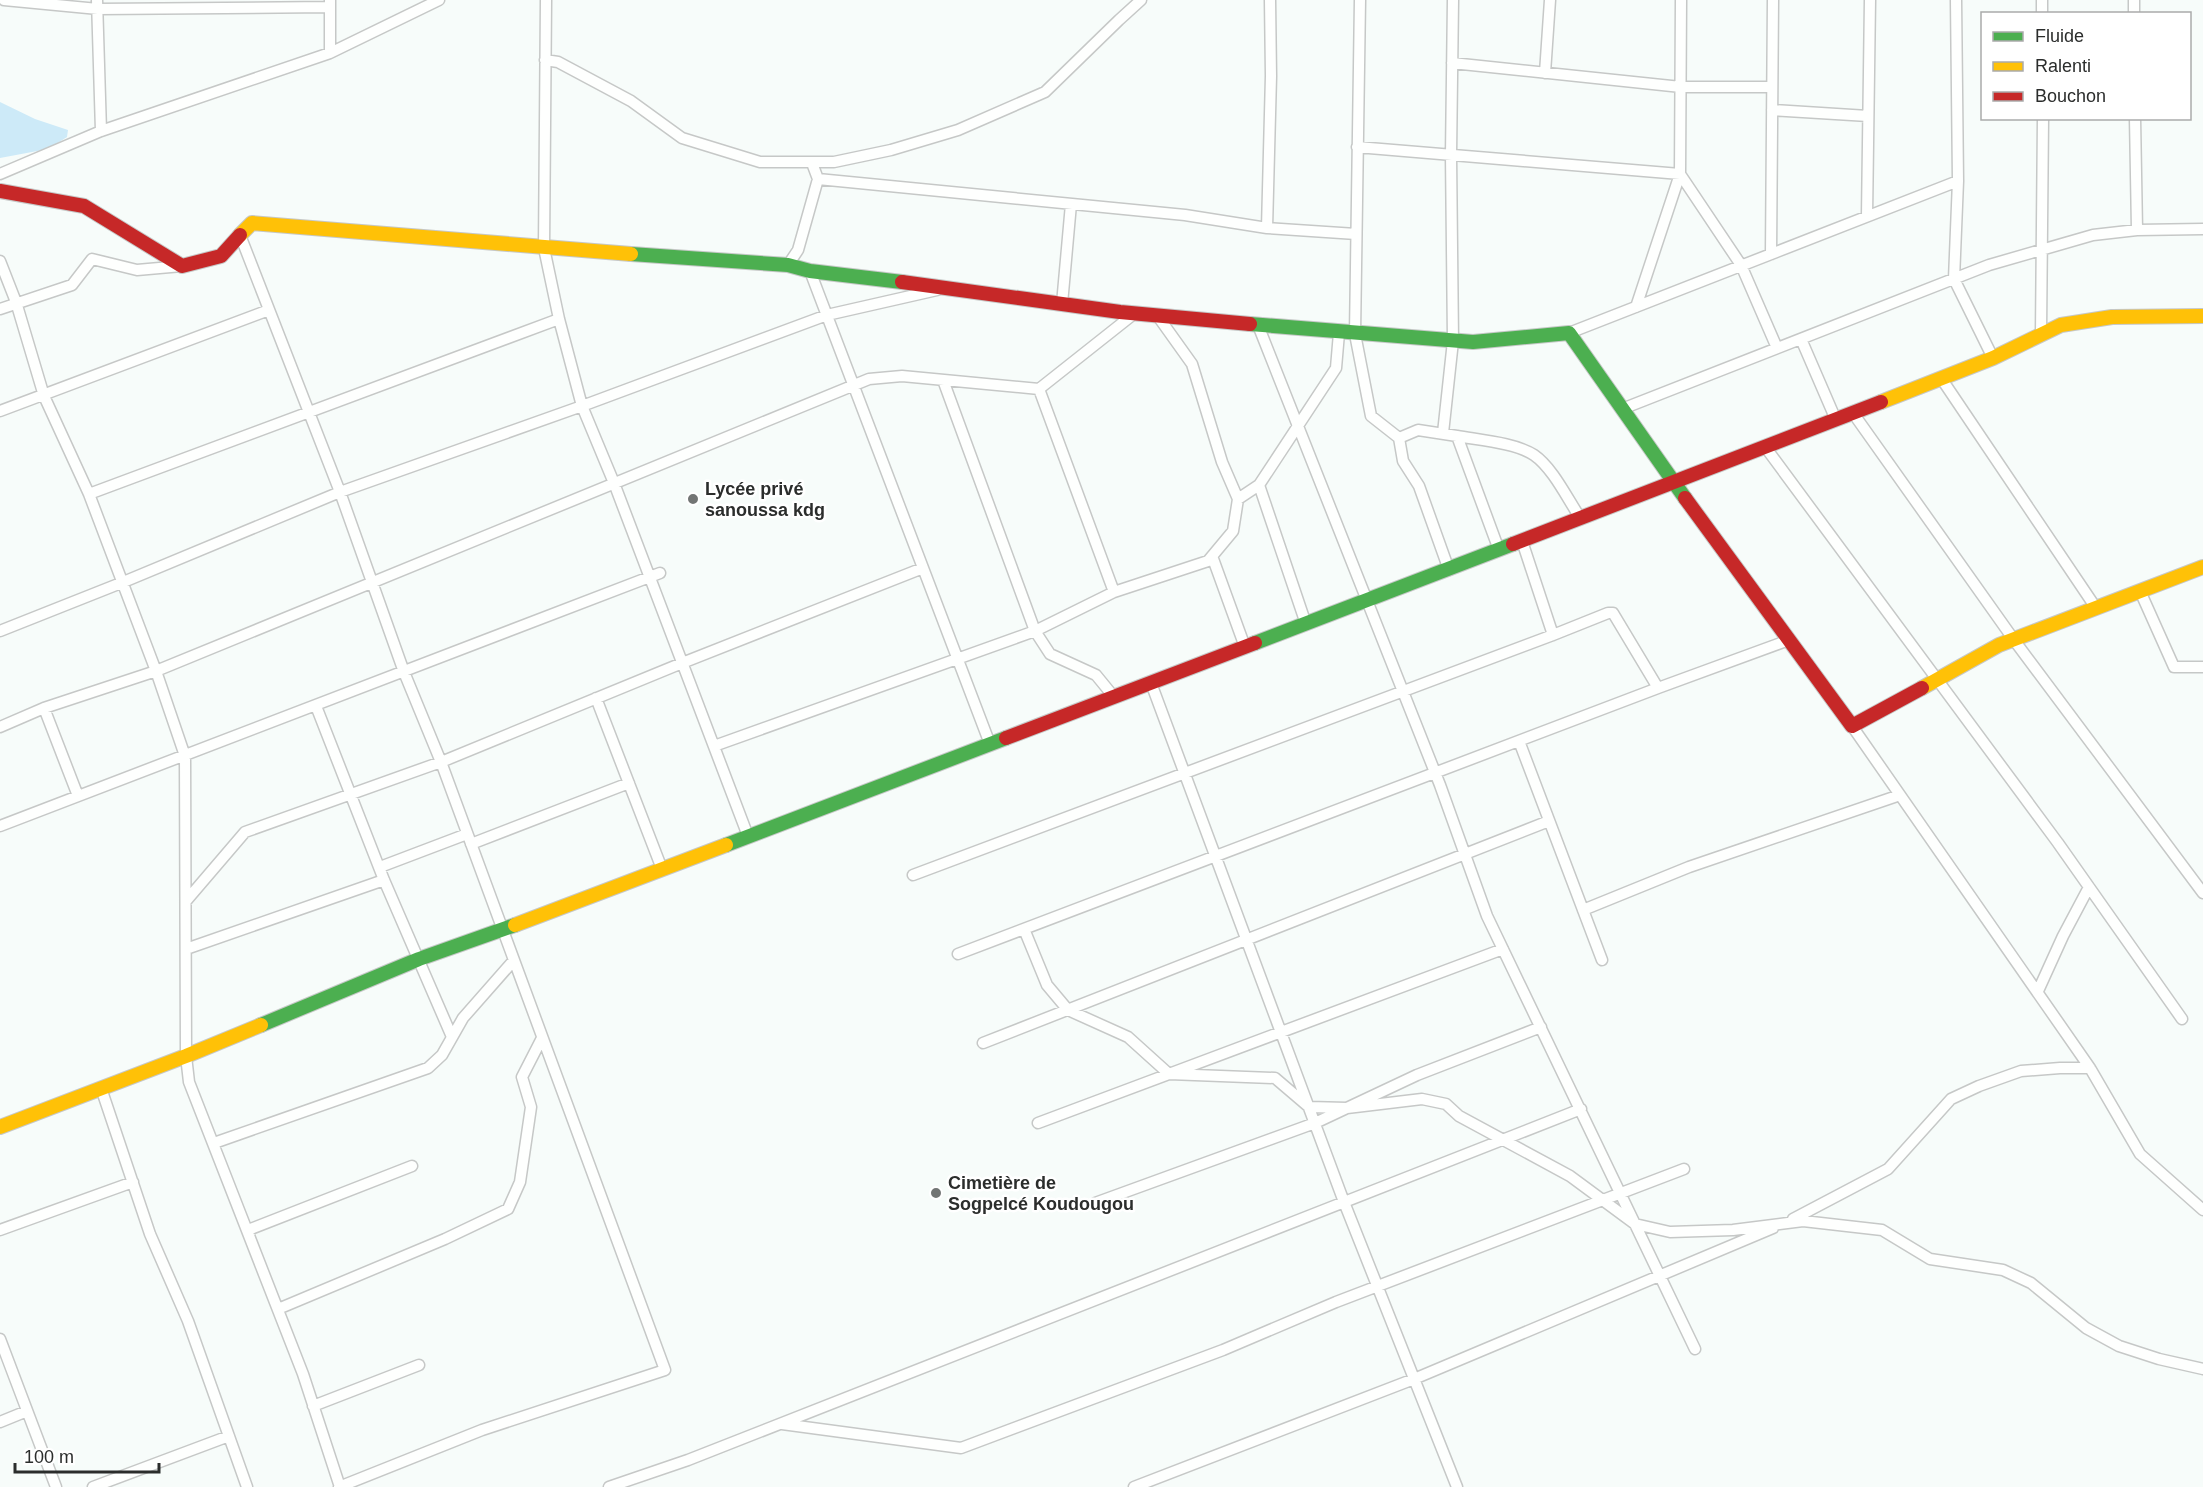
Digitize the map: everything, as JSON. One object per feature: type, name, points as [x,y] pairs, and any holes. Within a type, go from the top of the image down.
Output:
[{"type":"street","points":[[4,0],[98,4],[330,3],[330,53]]},
{"type":"street","points":[[0,174],[101,131],[330,53],[439,0]]},
{"type":"street","points":[[546,0],[544,248],[559,319],[582,406],[614,483],[748,836]]},
{"type":"street","points":[[545,60],[558,62],[631,101],[682,138],[760,162],[834,162],[891,150],[947,134],[1045,92],[1141,0]]},
{"type":"street","points":[[1267,228],[1271,76],[1270,0]]},
{"type":"street","points":[[1360,0],[1354,334],[1371,416],[1399,438],[1403,461],[1419,486],[1449,570]]},
{"type":"street","points":[[1443,433],[1453,341],[1451,155],[1454,0]]},
{"type":"street","points":[[1545,73],[1550,0]]},
{"type":"street","points":[[1636,307],[1680,174],[1681,0]]},
{"type":"street","points":[[1771,254],[1773,0]]},
{"type":"street","points":[[1867,216],[1870,0]]},
{"type":"street","points":[[1956,0],[1958,181],[1954,279],[1993,358]]},
{"type":"street","points":[[98,4],[101,131]]},
{"type":"street","points":[[1452,63],[1681,87],[1772,87]]},
{"type":"street","points":[[1772,110],[1868,116]]},
{"type":"street","points":[[2042,333],[2043,120]]},
{"type":"street","points":[[2136,120],[2137,230]]},
{"type":"street","points":[[1358,147],[1680,174]]},
{"type":"street","points":[[788,265],[798,250],[818,179],[812,163]]},
{"type":"street","points":[[1680,174],[1741,266],[1777,348]]},
{"type":"street","points":[[818,179],[1185,215],[1267,228],[1356,234]]},
{"type":"street","points":[[0,309],[72,285],[92,259],[137,270],[182,266],[221,256],[252,223],[544,248],[788,265],[810,271],[1135,313],[1339,333],[1473,342],[1569,333],[1958,181]]},
{"type":"street","points":[[0,191],[84,206],[182,266]]},
{"type":"street","points":[[1062,304],[1071,204]]},
{"type":"street","points":[[1622,409],[1989,265],[2093,235],[2137,230],[2203,229]]},
{"type":"street","points":[[0,261],[16,302],[44,396],[89,494],[156,670],[185,756],[186,1056],[189,1082],[278,1310],[340,1487],[482,1430],[665,1370],[441,762],[404,672],[340,492],[240,235]]},
{"type":"street","points":[[810,271],[990,744]]},
{"type":"street","points":[[0,631],[340,492],[582,406],[827,315],[949,288]]},
{"type":"street","points":[[0,411],[269,310]]},
{"type":"street","points":[[0,726],[44,708],[156,670],[869,379],[902,376],[1039,389],[1135,313]]},
{"type":"street","points":[[714,746],[1035,631],[1114,592],[1208,561],[1233,531],[1238,499],[1222,462],[1192,364],[1157,315]]},
{"type":"street","points":[[0,1127],[186,1056],[419,959],[503,930],[1766,448],[1993,358],[2061,325],[2112,317],[2203,316]]},
{"type":"street","points":[[89,494],[559,319]]},
{"type":"street","points":[[1258,325],[1435,773],[1487,916],[1695,1349]]},
{"type":"street","points":[[1238,499],[1259,485],[1336,368],[1339,333]]},
{"type":"street","points":[[1569,333],[1674,483],[1852,726],[2038,991],[2090,1068],[2140,1154],[2203,1210]]},
{"type":"street","points":[[1801,339],[1836,420]]},
{"type":"street","points":[[1941,378],[2096,608]]},
{"type":"street","points":[[943,380],[1035,631],[1050,654],[1096,675],[1114,697]]},
{"type":"street","points":[[1039,389],[1114,592]]},
{"type":"street","points":[[1853,413],[2014,640],[2203,893]]},
{"type":"street","points":[[1399,438],[1418,430],[1522,449],[1536,456],[1553,476],[1581,519]]},
{"type":"street","points":[[1457,436],[1499,550]]},
{"type":"street","points":[[1766,448],[2089,887],[2182,1018]]},
{"type":"street","points":[[1259,485],[1306,624]]},
{"type":"street","points":[[1522,542],[1553,635]]},
{"type":"street","points":[[1212,556],[1245,647]]},
{"type":"street","points":[[1852,726],[1999,645],[2203,567]]},
{"type":"street","points":[[186,900],[245,832],[441,762],[682,663],[923,568]]},
{"type":"street","points":[[0,826],[660,573]]},
{"type":"street","points":[[2140,591],[2174,667],[2203,668]]},
{"type":"street","points":[[913,874],[1608,613],[1613,614],[1658,688]]},
{"type":"street","points":[[958,954],[1789,640]]},
{"type":"street","points":[[1151,683],[1344,1202],[1457,1487]]},
{"type":"street","points":[[596,698],[662,869]]},
{"type":"street","points":[[316,706],[384,880],[452,1037]]},
{"type":"street","points":[[44,708],[78,796]]},
{"type":"street","points":[[1519,741],[1602,960]]},
{"type":"street","points":[[380,867],[469,839],[629,783]]},
{"type":"street","points":[[1583,910],[1689,867],[1900,795]]},
{"type":"street","points":[[983,1043],[1550,821]]},
{"type":"street","points":[[186,949],[384,880]]},
{"type":"street","points":[[2038,991],[2089,887]]},
{"type":"street","points":[[1024,929],[1047,985],[1068,1010],[1128,1037],[1170,1074],[1275,1078],[1309,1107],[1347,1108],[1422,1099],[1446,1104],[1459,1116],[1570,1176],[1635,1224],[1670,1232],[1733,1230],[1803,1221],[1882,1230],[1930,1259],[2003,1270],[2031,1282],[2086,1328],[2119,1346],[2159,1359],[2203,1369]]},
{"type":"street","points":[[1038,1123],[1503,949]]},
{"type":"street","points":[[214,1143],[428,1068],[442,1055],[463,1018],[514,960]]},
{"type":"street","points":[[1095,1203],[1315,1123],[1417,1075],[1540,1027]]},
{"type":"street","points":[[278,1310],[445,1239],[508,1209],[520,1182],[531,1107],[522,1077],[542,1038]]},
{"type":"street","points":[[1134,1487],[1414,1379],[1786,1223],[1888,1169],[1951,1099],[1979,1086],[2021,1071],[2090,1068]]},
{"type":"street","points":[[101,1089],[150,1234],[188,1320],[247,1487]]},
{"type":"street","points":[[609,1487],[688,1460],[1581,1109]]},
{"type":"street","points":[[248,1230],[412,1166]]},
{"type":"street","points":[[779,1424],[961,1448],[1223,1350],[1377,1287],[1684,1169]]},
{"type":"street","points":[[0,1230],[133,1182]]},
{"type":"street","points":[[0,1339],[56,1487]]},
{"type":"street","points":[[313,1406],[419,1365]]},
{"type":"street","points":[[0,1422],[27,1411]]},
{"type":"street","points":[[93,1487],[230,1436]]},
{"type":"water","points":[[0,102],[35,119],[68,130],[67,137],[48,149],[0,158]]},
{"type":"traffic: fast","points":[[631,254],[788,265],[810,271],[902,282]]},
{"type":"traffic: fast","points":[[1250,324],[1473,342],[1569,333],[1685,498]]},
{"type":"traffic: fast","points":[[1255,643],[1513,544]]},
{"type":"traffic: fast","points":[[726,845],[1006,738]]},
{"type":"traffic: fast","points":[[261,1025],[419,959],[515,925]]},
{"type":"traffic: slow","points":[[240,235],[252,223],[631,254]]},
{"type":"traffic: slow","points":[[1881,402],[1993,358],[2061,325],[2112,317],[2203,316]]},
{"type":"traffic: slow","points":[[1922,688],[1999,645],[2203,567]]},
{"type":"traffic: slow","points":[[515,925],[726,845]]},
{"type":"traffic: slow","points":[[0,1127],[261,1025]]},
{"type":"traffic: jam","points":[[0,191],[84,206],[182,266],[221,256],[240,235]]},
{"type":"traffic: jam","points":[[902,282],[1120,312],[1250,324]]},
{"type":"traffic: jam","points":[[1513,544],[1881,402]]},
{"type":"traffic: jam","points":[[1685,498],[1852,726],[1922,688]]},
{"type":"traffic: jam","points":[[1006,738],[1255,643]]},
{"type":"place","name":"Lycée privé sanoussa kdg","points":[[693,499]]},
{"type":"place","name":"Cimetière de Sogpelcé Koudougou","points":[[936,1193]]}]
